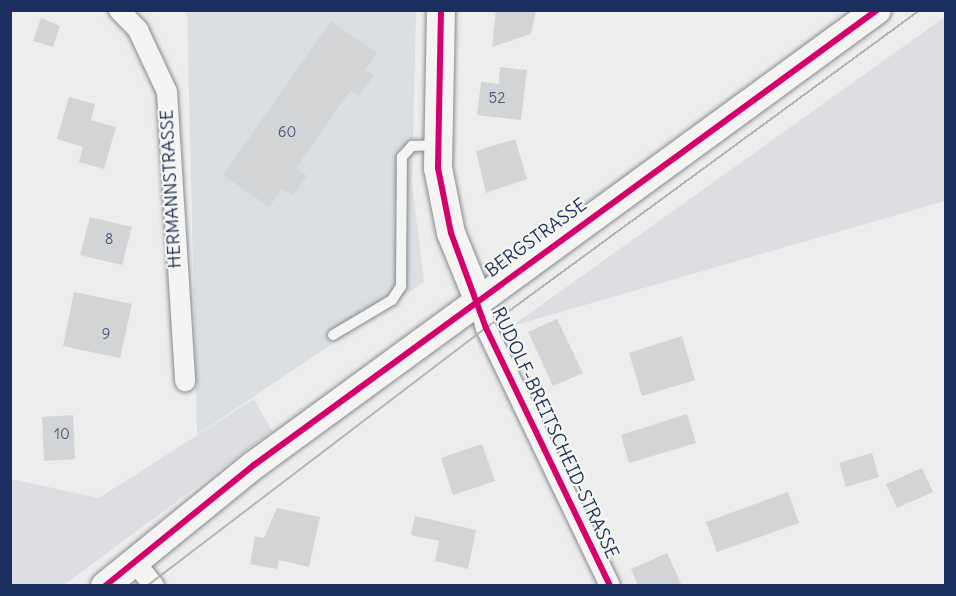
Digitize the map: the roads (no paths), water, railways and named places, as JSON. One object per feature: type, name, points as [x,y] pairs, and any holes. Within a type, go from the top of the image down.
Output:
[{"type":"street","name":"HERMANNSTRASSE","points":[[119,10],[138,30],[167,92],[185,381]]},
{"type":"street","name":"RUDOLF-BREITSCHEID-STRASSE","points":[[441,10],[437,145],[445,210],[478,299],[486,328],[610,585]]},
{"type":"street","name":"BERGSTRASSE","points":[[105,585],[133,560],[478,299],[877,10]]},
{"type":"street","points":[[133,560],[154,585]]},
{"type":"lane","points":[[333,335],[392,300],[401,286],[402,157],[412,146],[437,145]]},
{"type":"tram line","points":[[147,586],[486,328],[920,10]]}]
